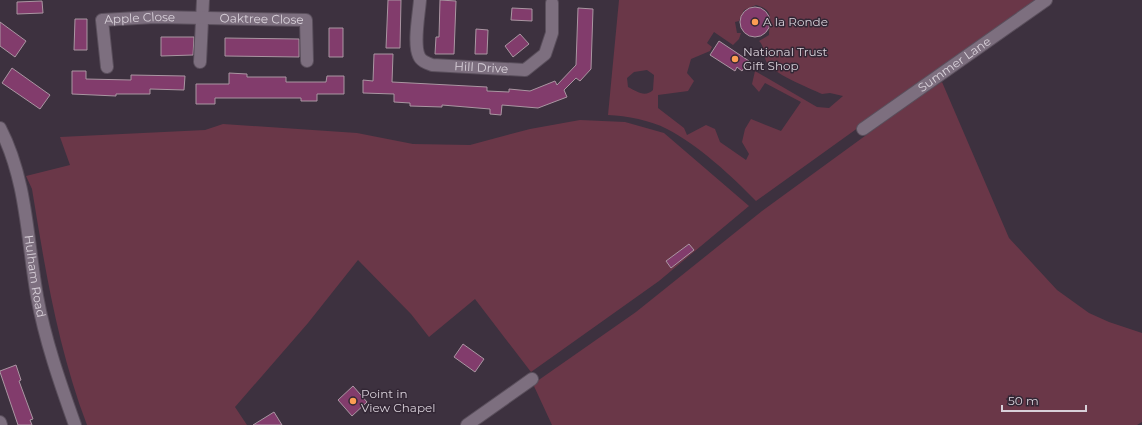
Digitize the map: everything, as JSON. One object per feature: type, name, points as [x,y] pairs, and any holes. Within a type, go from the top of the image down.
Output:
[{"type":"street","points":[[200,62],[203,0]]},
{"type":"street","name":"Hill Drive","points":[[420,0],[417,45],[419,57],[424,62],[432,65],[525,70],[546,54],[552,33],[552,3]]},
{"type":"street","name":"Summer Lane","points":[[863,130],[1046,0]]},
{"type":"street","name":"Apple Close","points":[[107,67],[102,20],[155,17],[201,19]]},
{"type":"street","name":"Oaktree Close","points":[[201,19],[306,20],[307,61]]},
{"type":"street","name":"Hulham Road","points":[[0,128],[18,171],[40,310],[49,345],[75,425]]},
{"type":"street","points":[[467,425],[532,379]]},
{"type":"shaded area","points":[[619,0],[1036,0],[756,201],[714,162],[678,135],[646,121],[631,117],[608,115]],"holes":[[[756,5],[766,10],[770,17],[769,35],[759,41],[769,66],[791,80],[822,94],[830,93],[843,96],[829,108],[817,107],[755,71],[752,84],[759,92],[765,83],[801,102],[781,131],[751,119],[745,129],[742,142],[749,154],[746,160],[720,142],[715,129],[706,125],[687,135],[684,128],[658,108],[658,95],[688,91],[694,81],[687,73],[691,59],[710,51],[712,47],[707,43],[714,32],[733,45],[739,39],[741,33],[737,33],[735,22],[739,21],[744,10]],[[647,70],[654,75],[653,90],[644,94],[628,87],[627,78],[634,72]]]},
{"type":"shaded area","points":[[942,82],[1009,238],[1057,290],[1089,313],[1109,322],[1142,333],[1142,422],[1137,425],[552,425],[533,384],[636,312],[762,211],[928,90]]},
{"type":"shaded area","points":[[580,120],[625,122],[664,133],[749,206],[659,281],[531,372],[475,299],[429,337],[411,314],[358,260],[308,323],[235,407],[247,425],[87,425],[60,338],[47,279],[32,189],[26,176],[70,165],[60,137],[205,130],[223,124],[357,133],[413,144],[470,145],[530,129]]},
{"type":"building","points":[[388,0],[401,0],[400,48],[386,48]]},
{"type":"building","points":[[440,0],[456,1],[454,54],[435,54],[436,37],[439,37]]},
{"type":"building","points":[[42,1],[43,13],[17,14],[17,2]]},
{"type":"building","name":"A la Ronde","points":[[755,7],[766,11],[770,22],[766,33],[755,37],[744,33],[740,22],[744,11]]},
{"type":"building","points":[[512,8],[532,9],[532,21],[511,20]]},
{"type":"building","points":[[578,8],[593,9],[591,69],[580,81],[576,78],[564,90],[567,97],[538,108],[502,105],[501,115],[490,114],[490,109],[442,105],[442,107],[410,106],[410,103],[394,102],[394,94],[363,93],[363,80],[373,81],[374,54],[393,54],[392,82],[487,87],[487,91],[509,92],[509,89],[530,91],[555,81],[557,85],[576,65]]},
{"type":"building","points":[[75,19],[87,19],[87,50],[74,50]]},
{"type":"building","points":[[0,22],[26,41],[15,57],[0,46]]},
{"type":"building","points":[[329,28],[343,28],[343,57],[329,57]]},
{"type":"building","points":[[476,29],[488,30],[487,54],[475,54]]},
{"type":"building","points":[[520,34],[529,44],[513,57],[505,46]]},
{"type":"building","points":[[161,37],[194,37],[193,55],[161,56]]},
{"type":"building","points":[[225,38],[299,39],[299,57],[225,56]]},
{"type":"building","points":[[719,41],[749,61],[742,71],[737,67],[735,71],[710,55]]},
{"type":"building","points":[[12,68],[50,95],[40,109],[2,83]]},
{"type":"building","points":[[72,71],[86,71],[86,79],[131,80],[131,75],[185,76],[184,90],[150,89],[150,94],[116,94],[116,96],[72,94]]},
{"type":"building","points":[[229,73],[247,74],[247,77],[286,77],[286,82],[326,82],[327,76],[344,76],[344,94],[317,94],[317,101],[301,101],[301,98],[215,98],[215,104],[196,104],[196,84],[229,84]]},
{"type":"building","points":[[689,244],[694,250],[671,268],[666,261]]},
{"type":"building","points":[[463,344],[484,359],[475,372],[454,357]]},
{"type":"building","points":[[16,365],[21,380],[19,381],[33,419],[30,420],[32,425],[18,425],[0,372]]},
{"type":"building","name":"Point in View Chapel","points":[[353,386],[367,402],[352,416],[338,400]]},
{"type":"building","points":[[274,412],[282,425],[253,425]]},
{"type":"place","name":"A la Ronde","points":[[755,22]]},
{"type":"place","name":"National Trust Gift Shop","points":[[735,59]]},
{"type":"place","name":"Point in View Chapel","points":[[353,401]]}]
